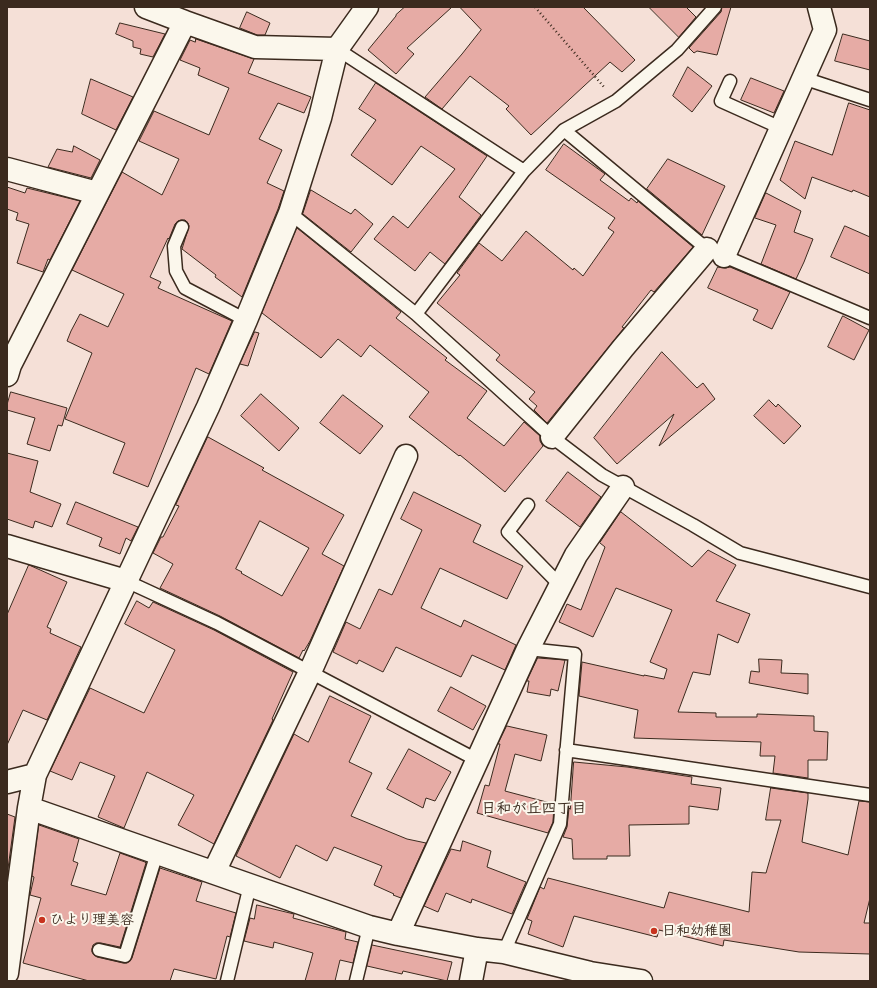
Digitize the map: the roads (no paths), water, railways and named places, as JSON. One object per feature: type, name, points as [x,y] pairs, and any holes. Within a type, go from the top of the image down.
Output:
[{"type":"street","points":[[146,7],[255,47],[337,49]]},
{"type":"street","points":[[7,972],[29,808],[35,775],[208,407],[246,320],[290,213],[320,118],[337,49],[367,7]]},
{"type":"street","points":[[552,437],[623,348],[715,252],[781,128],[824,30],[819,7]]},
{"type":"street","points":[[8,368],[185,22]]},
{"type":"street","points":[[7,169],[97,193]]},
{"type":"street","points":[[214,872],[310,672],[406,456]]},
{"type":"street","points":[[398,934],[528,648],[576,555],[624,487]]},
{"type":"street","points":[[7,546],[126,581]]},
{"type":"street","points":[[7,782],[35,775]]},
{"type":"street","points":[[29,808],[368,927],[477,949],[504,952],[589,977],[641,981]]},
{"type":"street","points":[[471,981],[477,949]]},
{"type":"lane","points":[[416,314],[524,171],[564,130],[616,101],[677,50],[715,7]]},
{"type":"lane","points":[[337,49],[524,171]]},
{"type":"lane","points":[[803,78],[870,100]]},
{"type":"lane","points":[[730,81],[721,100],[781,128]]},
{"type":"lane","points":[[564,130],[715,252],[870,318]]},
{"type":"lane","points":[[290,213],[416,314],[552,437],[602,475],[693,524],[740,553],[870,587]]},
{"type":"lane","points":[[182,226],[174,246],[176,271],[185,288],[246,320]]},
{"type":"lane","points":[[528,505],[508,532],[561,586]]},
{"type":"lane","points":[[126,581],[217,623],[477,760]]},
{"type":"lane","points":[[504,952],[560,824],[575,654],[528,648]]},
{"type":"lane","points":[[566,750],[870,795]]},
{"type":"lane","points":[[99,950],[125,956],[157,853]]},
{"type":"lane","points":[[227,981],[250,885]]},
{"type":"lane","points":[[356,981],[368,927]]},
{"type":"place","name":"ひより理美容","points":[[42,920]]},
{"type":"place","name":"日和幼稚園","points":[[654,931]]},
{"type":"district","name":"日和が丘四丁目","points":[[534,809]]}]
